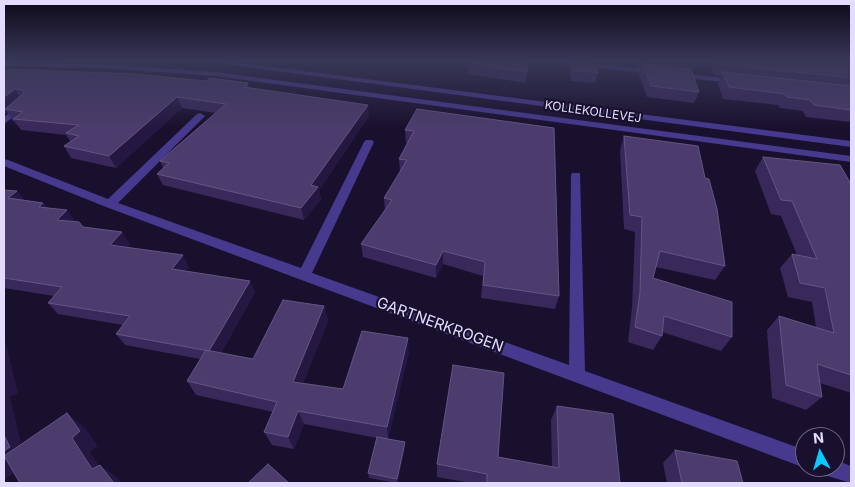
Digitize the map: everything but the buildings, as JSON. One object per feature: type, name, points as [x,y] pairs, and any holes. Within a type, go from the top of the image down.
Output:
[{"type":"street","name":"KOLLEKOLLEVEJ","points":[[288,84],[851,159]]},
{"type":"street","name":"KOLLEKOLLEVEJ","points":[[382,84],[851,144]]},
{"type":"street","points":[[4,121],[26,104]]},
{"type":"street","points":[[110,204],[200,116]]},
{"type":"street","points":[[304,275],[369,142]]},
{"type":"street","name":"GARTNERKROGEN","points":[[4,162],[110,204],[795,454]]},
{"type":"street","points":[[576,175],[577,375]]}]
